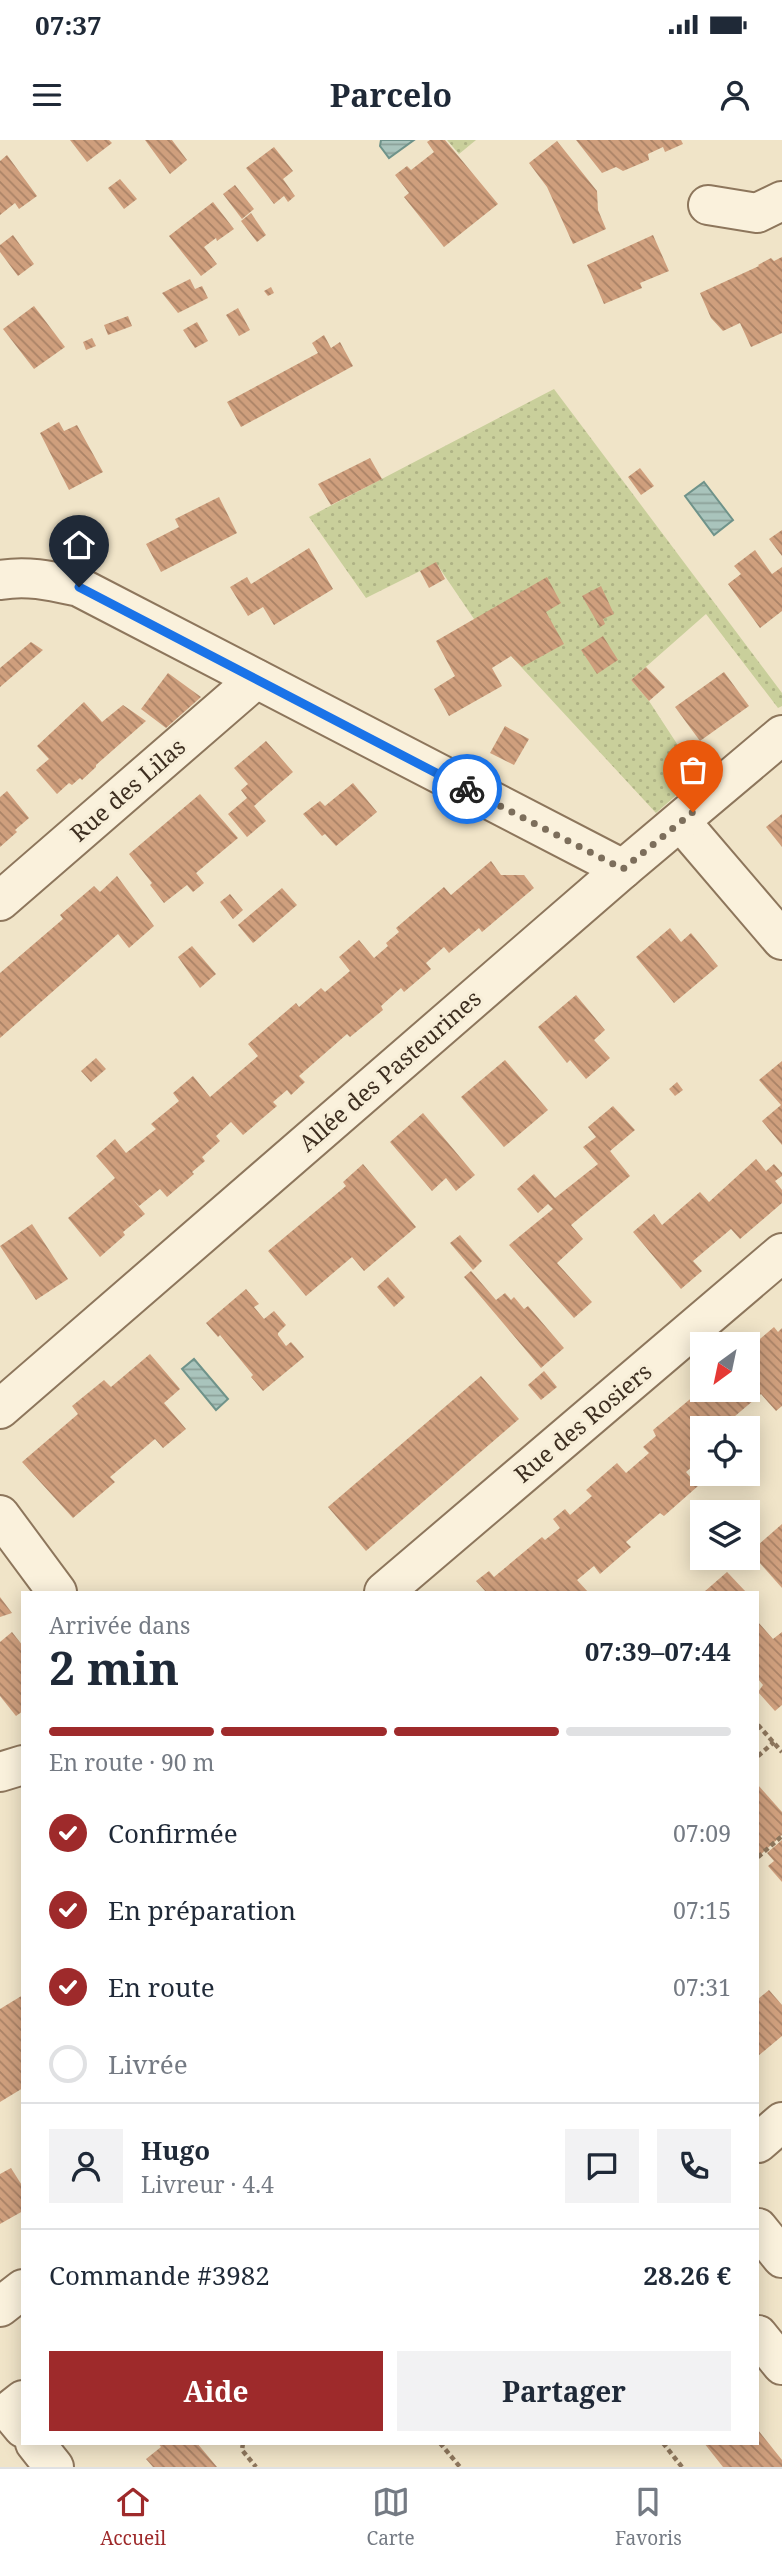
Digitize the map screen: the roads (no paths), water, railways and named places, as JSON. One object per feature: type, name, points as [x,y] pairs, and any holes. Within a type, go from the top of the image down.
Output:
[{"type":"street","points":[[708,205],[757,213],[782,201]]},
{"type":"street","points":[[0,580],[40,579],[79,587],[623,869]]},
{"type":"street","name":"Rue des Lilas","points":[[0,901],[256,679]]},
{"type":"street","name":"Allée des Pasteurines","points":[[0,1409],[623,869],[782,735]]},
{"type":"street","points":[[681,822],[782,940]]},
{"type":"street","name":"Rue des Rosiers","points":[[385,1591],[782,1253]]},
{"type":"street","points":[[0,1515],[56,1591]]},
{"type":"street","points":[[0,1772],[21,1766]]},
{"type":"street","points":[[759,2142],[782,2122]]},
{"type":"street","points":[[759,2229],[782,2258]]},
{"type":"street","points":[[0,2307],[21,2291]]},
{"type":"street","points":[[759,2336],[782,2365]]},
{"type":"street","points":[[37,2445],[54,2467]]},
{"type":"water","points":[[381,140],[414,140],[389,158],[380,146]]},
{"type":"water","points":[[704,482],[733,520],[714,535],[685,496]]},
{"type":"water","points":[[194,1359],[228,1399],[216,1410],[182,1369]]}]
